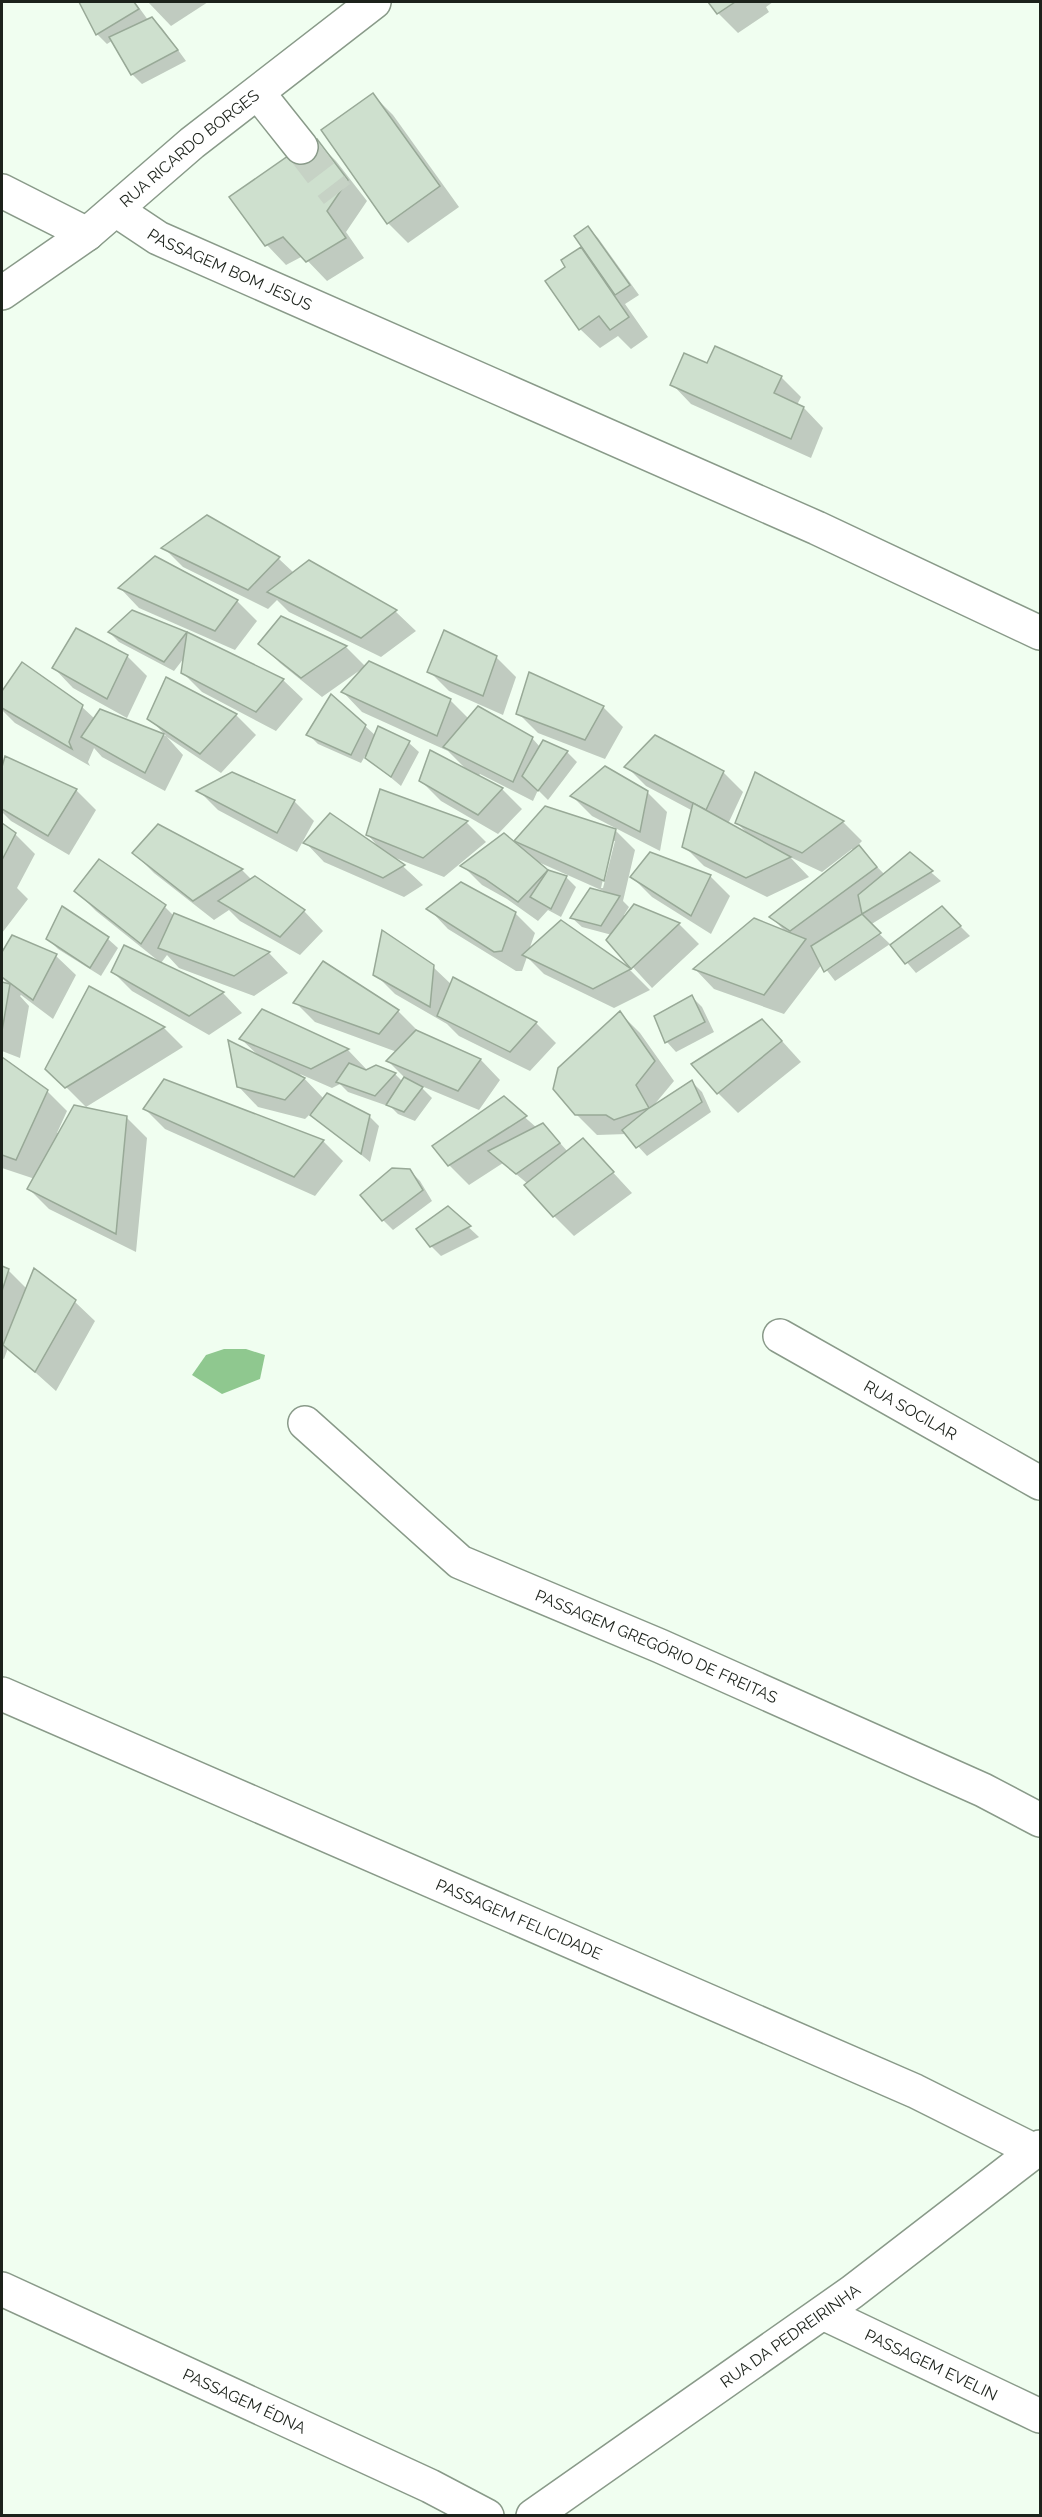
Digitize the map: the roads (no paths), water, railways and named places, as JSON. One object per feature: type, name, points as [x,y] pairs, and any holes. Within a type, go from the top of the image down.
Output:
[{"type":"street","name":"RUA RICARDO BORGES","points":[[2,293],[87,234],[192,143],[374,2]]},
{"type":"street","points":[[258,93],[301,147]]},
{"type":"street","points":[[2,191],[87,234]]},
{"type":"street","name":"PASSAGEM BOM JESUS","points":[[117,210],[159,238],[817,528],[1041,633]]},
{"type":"street","name":"RUA SOCILAR","points":[[780,1336],[1041,1484]]},
{"type":"street","name":"PASSAGEM GREGÓRIO DE FREITAS","points":[[305,1423],[460,1562],[660,1646],[972,1785],[1041,1820]]},
{"type":"street","name":"PASSAGEM FELICIDADE","points":[[2,1694],[915,2091],[1038,2149]]},
{"type":"street","name":"RUA DA PEDREIRINHA","points":[[534,2516],[823,2313],[1038,2149]]},
{"type":"street","name":"PASSAGEM ÉDNA","points":[[2,2289],[430,2486],[487,2516]]},
{"type":"street","name":"PASSAGEM EVELIN","points":[[823,2313],[1041,2416]]},
{"type":"tunnel","points":[[301,147],[337,194]]}]
